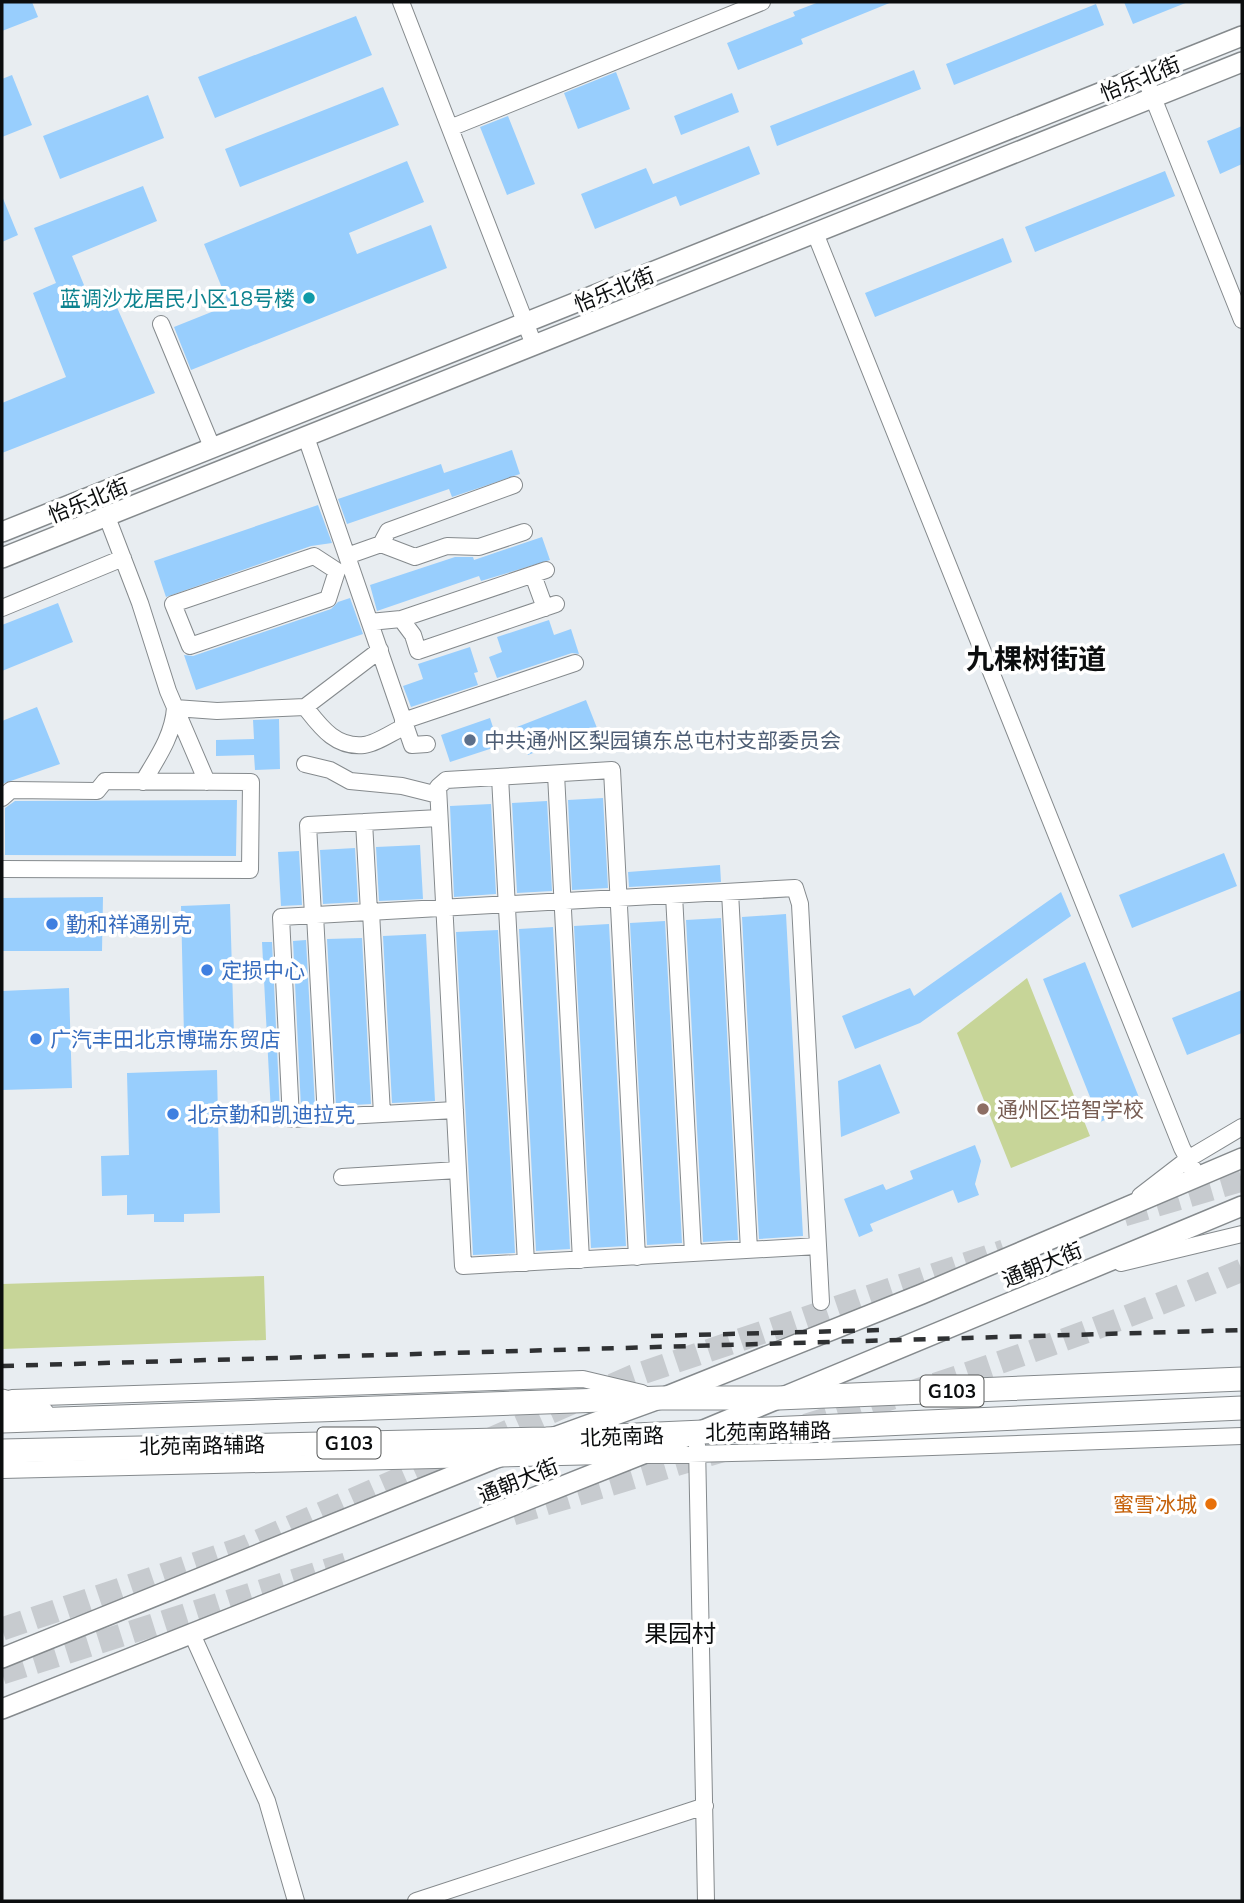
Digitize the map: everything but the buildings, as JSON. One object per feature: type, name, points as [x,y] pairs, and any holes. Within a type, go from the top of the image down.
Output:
[{"type":"highway","name":"北苑南路","points":[[2,1421],[662,1398],[778,1398],[1242,1379]]},
{"type":"highway","points":[[2,1400],[65,1419]]},
{"type":"highway","name":"北苑南路","points":[[2,1451],[546,1438],[696,1443],[1242,1408]]},
{"type":"main road","name":"怡乐北街","points":[[2,532],[1242,36]]},
{"type":"main road","name":"怡乐北街","points":[[2,558],[1242,62]]},
{"type":"main road","name":"通朝大街","points":[[2,1658],[546,1438],[662,1398],[922,1294],[1129,1205],[1193,1167],[1242,1158]]},
{"type":"main road","name":"通朝大街","points":[[2,1709],[640,1455],[696,1443],[778,1398],[1242,1206]]},
{"type":"street","points":[[401,2],[534,345]]},
{"type":"street","points":[[450,128],[762,2]]},
{"type":"street","points":[[1144,75],[1242,320]]},
{"type":"street","points":[[815,233],[1193,1167],[1242,1127]]},
{"type":"street","points":[[161,324],[212,447]]},
{"type":"street","points":[[306,437],[345,564],[370,622],[412,745],[427,744]]},
{"type":"street","points":[[345,564],[314,556],[173,604],[190,646],[328,599],[345,564],[381,544],[388,531],[514,485]]},
{"type":"street","points":[[107,517],[175,708],[207,782]]},
{"type":"street","points":[[381,544],[415,557],[447,546],[479,547],[524,532]]},
{"type":"street","points":[[2,608],[123,558]]},
{"type":"street","points":[[370,622],[401,620],[540,572],[551,606],[418,650],[413,635],[401,620]]},
{"type":"street","points":[[175,708],[204,712],[305,707],[380,650]]},
{"type":"street","points":[[305,707],[327,735],[337,740],[365,745],[405,723],[575,663]]},
{"type":"street","points":[[143,782],[166,742],[174,723],[175,708]]},
{"type":"street","points":[[305,764],[330,770],[350,781],[402,786],[438,795]]},
{"type":"street","points":[[637,1256],[612,770],[446,780],[438,787],[438,795],[463,1266],[818,1246]]},
{"type":"street","points":[[556,774],[582,1259]]},
{"type":"street","points":[[500,777],[526,1263]]},
{"type":"street","points":[[2,798],[11,790],[97,791],[104,781],[251,782],[250,870],[2,869]]},
{"type":"street","points":[[326,1117],[308,825],[439,818]]},
{"type":"street","points":[[364,822],[382,1114]]},
{"type":"street","points":[[455,1110],[292,1119],[281,917],[795,888],[800,904],[821,1302]]},
{"type":"street","points":[[730,892],[749,1250]]},
{"type":"street","points":[[674,895],[693,1254]]},
{"type":"street","points":[[342,1177],[458,1170]]},
{"type":"street","points":[[1081,1273],[1242,1234]]},
{"type":"street","points":[[2,1400],[583,1379],[662,1398]]},
{"type":"street","name":"北苑南路辅路","points":[[696,1443],[1242,1436]]},
{"type":"street","points":[[696,1443],[706,1901]]},
{"type":"street","name":"北苑南路辅路","points":[[2,1470],[640,1455]]},
{"type":"street","points":[[192,1634],[267,1801],[296,1901]]},
{"type":"street","points":[[416,1901],[705,1806]]},
{"type":"green space","points":[[1027,978],[1090,1136],[1011,1168],[957,1033]]},
{"type":"green space","points":[[264,1276],[266,1340],[2,1349],[2,1284]]},
{"type":"tunnel","points":[[1124,1215],[1242,1180]]},
{"type":"tunnel","points":[[488,1440],[633,1376],[1004,1251]]},
{"type":"tunnel","points":[[513,1514],[972,1372],[1063,1340],[1242,1270]]},
{"type":"tunnel","points":[[2,1629],[242,1548],[454,1455]]},
{"type":"tunnel","points":[[2,1673],[346,1564]]},
{"type":"railway","points":[[651,1336],[882,1330]]},
{"type":"railway","points":[[2,1366],[1242,1330]]},
{"type":"place","name":"蓝调沙龙居民小区18号楼","points":[[309,298]]},
{"type":"place","name":"中共通州区梨园镇东总屯村支部委员会","points":[[470,740]]},
{"type":"place","name":"勤和祥通别克","points":[[52,924]]},
{"type":"place","name":"定损中心","points":[[207,970]]},
{"type":"place","name":"广汽丰田北京博瑞东贸店","points":[[36,1039]]},
{"type":"place","name":"通州区培智学校","points":[[983,1109]]},
{"type":"place","name":"北京勤和凯迪拉克","points":[[173,1114]]},
{"type":"place","name":"蜜雪冰城","points":[[1211,1504]]},
{"type":"district","name":"九棵树街道","points":[[1036,658]]},
{"type":"district","name":"果园村","points":[[680,1633]]}]
